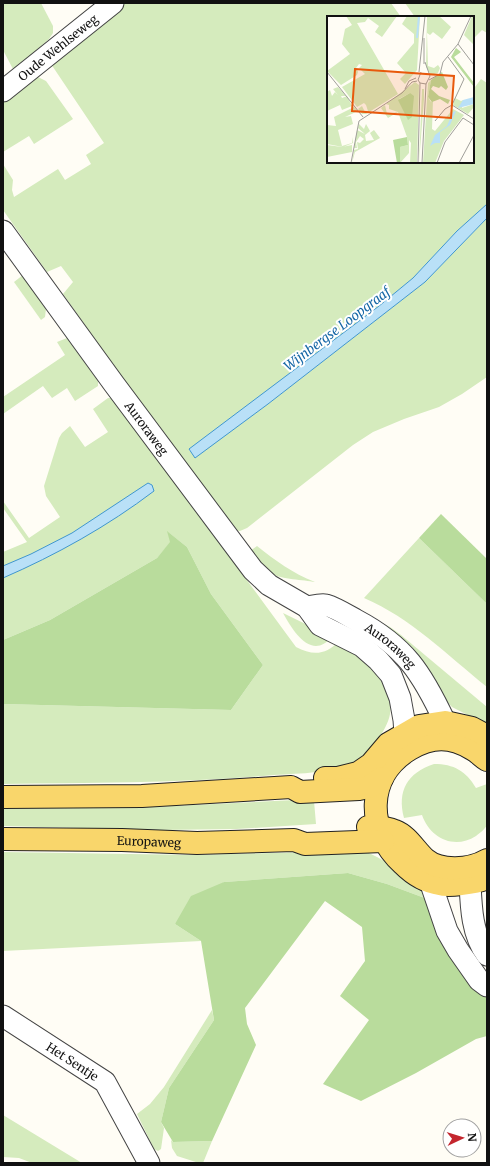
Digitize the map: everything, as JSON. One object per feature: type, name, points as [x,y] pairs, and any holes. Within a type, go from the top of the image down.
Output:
[{"type":"main road","points":[[405,743],[419,726],[445,722],[472,728],[487,736]]},
{"type":"main road","points":[[3,797],[142,796],[292,787],[300,792],[359,789],[369,787],[388,744],[422,742],[437,739],[456,741],[473,749],[487,760]]},
{"type":"main road","points":[[376,771],[376,810],[381,834],[394,856],[412,872],[440,884],[478,872]]},
{"type":"main road","name":"Europaweg","points":[[3,839],[122,840],[197,843],[294,840],[303,831],[381,834],[396,831],[404,836],[425,859],[434,864],[451,869],[478,872]]},
{"type":"street","name":"Oude Wehlseweg","points":[[3,91],[113,3]]},
{"type":"street","name":"Auroraweg","points":[[3,231],[253,570],[268,585],[307,607],[320,625],[362,646],[378,660],[391,675],[400,698],[404,720],[405,743]]},
{"type":"street","name":"Auroraweg","points":[[307,607],[325,605],[375,630],[396,646],[411,663],[431,692],[445,722]]},
{"type":"street","points":[[478,872],[471,905],[476,932],[487,955]]},
{"type":"street","points":[[430,881],[447,931],[479,980],[487,986]]},
{"type":"street","name":"Het Sentje","points":[[3,1016],[105,1082],[149,1163]]},
{"type":"green space","points":[[3,3],[41,3],[53,26],[53,33],[49,39],[14,71],[3,50]]},
{"type":"green space","points":[[125,3],[391,3],[400,16],[327,16],[327,163],[474,163],[474,86],[481,79],[487,83],[487,204],[457,231],[413,278],[379,306],[189,450],[195,457],[268,404],[425,282],[487,218],[487,377],[439,407],[373,432],[353,445],[247,528],[240,531],[234,530],[153,421],[63,294],[73,282],[61,266],[47,272],[3,210],[3,164],[13,180],[12,190],[14,197],[58,169],[65,180],[91,164],[86,155],[104,143],[51,64]]},
{"type":"green space","points":[[405,3],[487,3],[487,33],[482,30],[474,38],[474,16],[414,16]]},
{"type":"green space","points":[[36,76],[46,81],[73,119],[34,144],[29,136],[3,152],[3,101]]},
{"type":"green space","points":[[23,275],[46,309],[45,317],[41,320],[14,282]]},
{"type":"green space","points":[[67,338],[98,381],[98,386],[75,401],[67,388],[52,398],[43,386],[3,414],[3,397],[65,355],[57,342]]},
{"type":"green space","points":[[108,398],[113,398],[296,647],[308,652],[319,653],[334,646],[339,641],[359,654],[383,682],[390,699],[391,706],[388,721],[385,729],[374,744],[354,762],[326,771],[231,778],[101,783],[3,784],[3,704],[231,710],[263,665],[211,594],[187,547],[168,532],[171,542],[157,558],[50,620],[3,640],[3,552],[27,542],[3,508],[3,501],[29,538],[60,517],[46,496],[44,486],[59,438],[70,426],[85,447],[108,432],[93,409]]},
{"type":"green space","points":[[441,514],[487,559],[487,604],[419,538]]},
{"type":"green space","points":[[167,531],[187,547],[211,594],[263,665],[231,710],[3,704],[3,640],[50,620],[157,558],[170,542]]},
{"type":"green space","points":[[419,538],[487,604],[487,687],[413,627],[381,606],[364,598]]},
{"type":"green space","points":[[257,546],[284,566],[315,582],[276,576],[269,572],[250,551]]},
{"type":"green space","points":[[360,612],[390,627],[401,635],[487,707],[487,725],[452,707]]},
{"type":"green space","points":[[283,613],[332,637],[324,644],[317,646],[310,645],[297,635]]},
{"type":"green space","points":[[434,764],[448,765],[459,770],[468,777],[476,788],[487,784],[488,822],[484,829],[476,836],[468,840],[451,842],[437,835],[431,830],[422,815],[404,818],[402,799],[406,784],[417,772]]},
{"type":"green space","points":[[315,799],[316,824],[236,829],[160,830],[3,826],[3,808],[131,808]]},
{"type":"green space","points":[[343,851],[367,852],[386,862],[406,880],[418,887],[430,900],[387,884],[348,873],[224,882],[175,924],[201,941],[3,951],[3,852],[194,855]]},
{"type":"green space","points":[[348,873],[387,884],[430,900],[443,942],[456,966],[475,987],[487,996],[487,1036],[476,1039],[416,1073],[361,1101],[323,1084],[369,1020],[340,996],[365,961],[362,927],[325,901],[245,1008],[247,1024],[256,1045],[212,1141],[173,1142],[161,1122],[169,1088],[214,1020],[201,941],[175,924],[191,896],[224,882]]},
{"type":"green space","points":[[212,1010],[214,1020],[169,1088],[161,1122],[164,1128],[161,1149],[158,1151],[154,1149],[137,1114],[150,1104],[164,1087]]},
{"type":"green space","points":[[3,1115],[82,1163],[32,1163],[19,1158],[3,1157]]},
{"type":"green space","points":[[171,1140],[173,1142],[212,1141],[203,1163],[199,1163],[177,1156],[172,1148]]},
{"type":"water","points":[[487,204],[487,218],[425,282],[268,404],[195,458],[189,449],[379,306],[413,278],[457,231]]},
{"type":"water","points":[[148,483],[152,485],[154,491],[100,528],[62,550],[3,578],[3,566],[31,554],[72,533]]},
{"type":"water label","name":"Wijnbergse Loopgraaf","points":[[337,329]]}]
